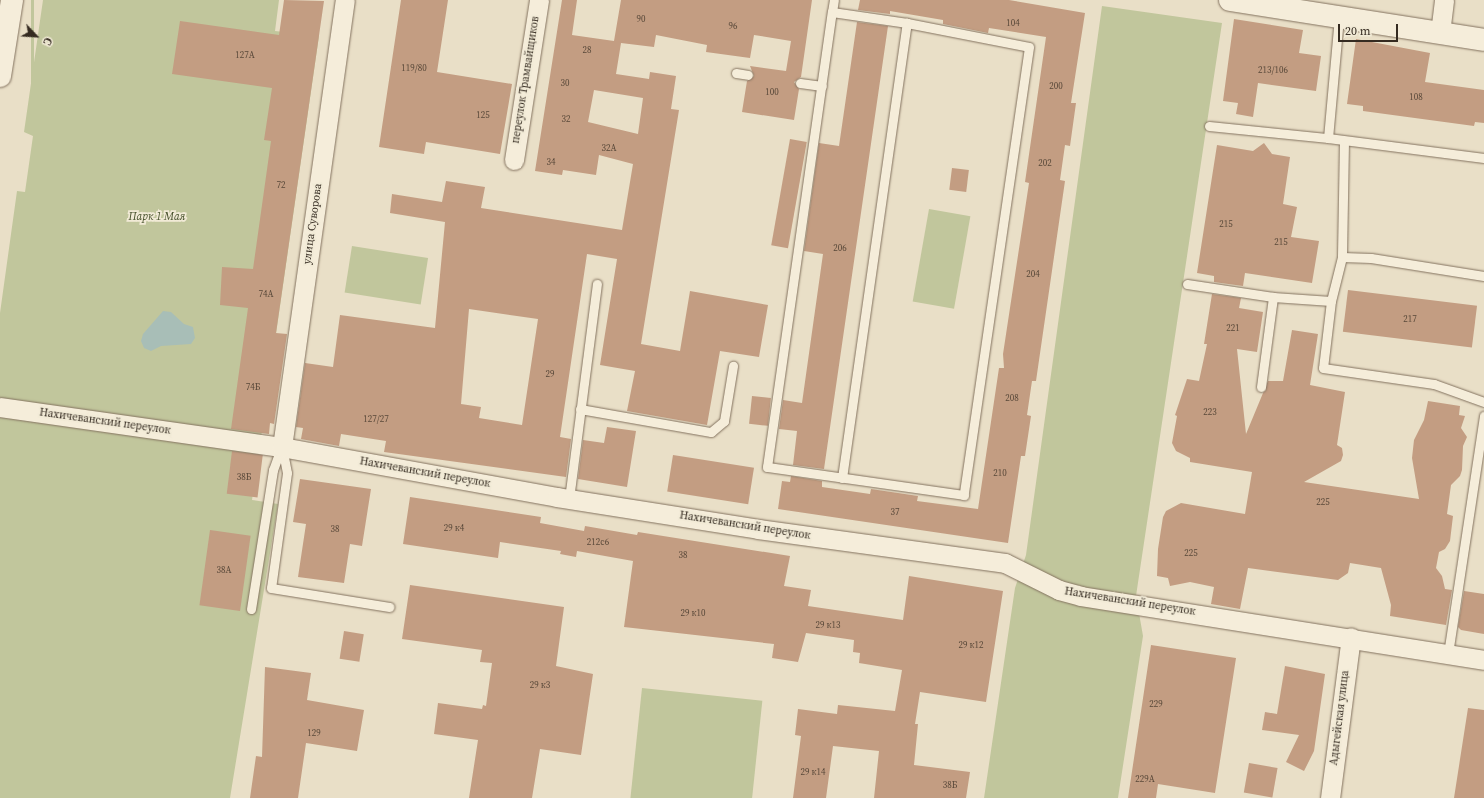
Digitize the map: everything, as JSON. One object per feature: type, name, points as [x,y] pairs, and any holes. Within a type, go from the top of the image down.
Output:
[{"type":"street","points":[[0,76],[12,0]]},
{"type":"street","name":"улица Суворова","points":[[282,447],[345,0]]},
{"type":"street","name":"переулок Трамвайщиков","points":[[514,160],[539,0]]},
{"type":"street","points":[[1230,0],[1340,15],[1484,40]]},
{"type":"street","points":[[1440,33],[1444,0]]},
{"type":"street","name":"Нахичеванский переулок","points":[[0,406],[282,447],[569,499],[758,529],[1005,563],[1059,590],[1081,596],[1351,637],[1484,660]]},
{"type":"street","name":"Адыгейская улица","points":[[1330,798],[1351,637]]},
{"type":"lane","points":[[832,12],[908,23],[1029,47],[964,496],[767,467],[822,86],[832,12],[834,0]]},
{"type":"lane","points":[[1328,138],[1340,15]]},
{"type":"lane","points":[[842,478],[908,23]]},
{"type":"lane","points":[[736,73],[748,75]]},
{"type":"lane","points":[[800,83],[822,86]]},
{"type":"lane","points":[[1209,126],[1328,138],[1484,158]]},
{"type":"lane","points":[[1344,141],[1342,257],[1331,301],[1323,368],[1434,384],[1484,402]]},
{"type":"lane","points":[[1342,257],[1371,258],[1484,276]]},
{"type":"lane","points":[[569,499],[597,284]]},
{"type":"lane","points":[[1187,284],[1273,297],[1331,301]]},
{"type":"lane","points":[[1260,387],[1273,297]]},
{"type":"lane","points":[[580,409],[711,432],[724,421],[733,366]]},
{"type":"lane","points":[[1448,654],[1484,416]]},
{"type":"lane","points":[[282,447],[287,473],[271,588],[389,607]]},
{"type":"lane","points":[[250,609],[273,470],[282,447]]},
{"type":"green space","points":[[31,0],[34,0],[34,135],[31,135]]},
{"type":"green space","name":"Парк 1 Мая","points":[[43,0],[279,0],[275,31],[319,36],[252,500],[278,504],[230,798],[0,798],[0,313],[17,191],[25,192],[33,136],[24,132]]},
{"type":"green space","points":[[1102,6],[1222,23],[1136,596],[1143,636],[1118,798],[984,798],[1015,588],[1026,555]]},
{"type":"green space","points":[[929,209],[970,216],[954,309],[913,302]]},
{"type":"green space","points":[[352,246],[428,258],[421,304],[345,292]]},
{"type":"green space","points":[[642,688],[762,701],[752,798],[630,798]]},
{"type":"water","points":[[163,311],[171,312],[184,324],[193,327],[195,338],[191,344],[161,346],[151,351],[144,348],[141,341],[143,334]]},
{"type":"building","points":[[284,0],[324,1],[276,333],[287,334],[274,424],[270,423],[269,434],[231,429],[248,308],[220,305],[222,267],[253,269],[271,141],[264,140],[272,88],[172,74],[180,21],[279,35]]},
{"type":"building","points":[[401,0],[448,0],[437,72],[512,84],[500,154],[426,142],[424,154],[379,147]]},
{"type":"building","points":[[562,0],[577,0],[572,35],[614,41],[621,0],[812,0],[801,77],[794,82],[799,89],[794,120],[742,112],[747,81],[754,76],[750,66],[786,71],[791,41],[754,35],[750,58],[706,52],[707,45],[656,35],[654,47],[621,43],[616,74],[649,79],[650,72],[676,76],[671,109],[679,110],[641,344],[680,351],[690,291],[768,305],[759,357],[720,351],[707,425],[627,411],[635,371],[600,365],[617,259],[587,254],[560,437],[571,439],[566,477],[384,452],[386,441],[341,434],[339,446],[301,439],[303,428],[296,427],[305,363],[333,367],[340,315],[435,328],[445,222],[390,213],[392,194],[442,202],[446,181],[485,187],[481,208],[622,230],[633,164],[599,155],[596,175],[563,170],[562,175],[535,171]],"holes":[[[594,90],[643,98],[638,134],[588,122]],[[469,309],[538,319],[522,425],[479,418],[481,407],[461,404]]]},
{"type":"building","points":[[860,0],[1009,0],[1085,13],[1071,103],[1076,103],[1070,146],[1065,145],[1060,180],[1065,181],[1036,381],[1032,381],[1027,415],[1031,416],[1025,456],[1021,456],[1008,543],[778,509],[782,481],[790,482],[791,476],[822,481],[822,487],[870,494],[871,489],[918,496],[917,501],[978,509],[999,368],[1004,368],[1003,354],[1029,183],[1025,182],[1046,37],[989,28],[988,33],[943,24],[943,20],[890,11],[890,14],[858,10]]},
{"type":"building","points":[[1234,19],[1303,30],[1299,53],[1321,56],[1316,91],[1258,83],[1253,117],[1236,114],[1238,103],[1223,101]]},
{"type":"building","points":[[857,22],[888,26],[824,469],[793,465],[797,431],[779,429],[783,400],[802,403],[823,254],[804,251],[819,143],[839,146]]},
{"type":"building","points":[[1356,39],[1430,53],[1425,82],[1484,90],[1484,123],[1475,122],[1474,126],[1363,111],[1363,106],[1347,104]]},
{"type":"building","points":[[790,139],[807,142],[788,248],[771,245]]},
{"type":"building","points":[[1264,143],[1272,154],[1290,157],[1283,204],[1297,207],[1291,237],[1319,241],[1312,283],[1245,273],[1243,286],[1214,282],[1214,276],[1197,273],[1217,145],[1253,151]]},
{"type":"building","points":[[952,168],[969,170],[966,192],[949,190]]},
{"type":"building","points":[[1348,290],[1477,306],[1472,348],[1343,332]]},
{"type":"building","points":[[1212,294],[1241,298],[1239,308],[1263,312],[1257,352],[1237,349],[1246,434],[1268,381],[1283,381],[1292,330],[1318,334],[1310,385],[1345,392],[1337,445],[1342,448],[1343,455],[1341,461],[1304,482],[1419,499],[1412,458],[1414,440],[1424,420],[1428,401],[1460,406],[1459,415],[1465,416],[1461,428],[1467,437],[1463,446],[1462,470],[1460,476],[1451,485],[1447,514],[1453,516],[1450,541],[1445,549],[1439,552],[1436,568],[1442,576],[1445,589],[1452,590],[1446,625],[1390,616],[1391,605],[1381,568],[1350,563],[1348,573],[1338,580],[1248,568],[1240,609],[1211,604],[1214,587],[1190,582],[1170,586],[1168,578],[1157,576],[1158,549],[1163,517],[1166,511],[1181,503],[1245,514],[1252,472],[1190,462],[1190,458],[1176,451],[1172,443],[1177,416],[1175,415],[1187,379],[1199,381],[1207,344],[1204,344]]},
{"type":"building","points":[[752,396],[771,398],[768,426],[749,424]]},
{"type":"building","points":[[607,427],[636,431],[627,487],[578,479],[583,440],[604,443]]},
{"type":"building","points":[[232,451],[263,455],[258,497],[227,494]]},
{"type":"building","points":[[673,455],[754,468],[748,504],[667,492]]},
{"type":"building","points":[[300,479],[371,489],[362,546],[350,544],[344,583],[298,577],[306,524],[293,522]]},
{"type":"building","points":[[410,497],[541,517],[540,523],[584,531],[585,526],[637,535],[638,532],[790,556],[784,586],[811,590],[808,606],[903,620],[909,576],[1003,591],[986,702],[920,692],[915,724],[918,724],[914,765],[970,772],[966,798],[874,798],[879,751],[833,746],[826,798],[793,798],[801,736],[795,735],[798,709],[837,714],[838,705],[895,711],[902,670],[859,663],[860,653],[853,652],[854,640],[806,633],[798,662],[772,658],[774,644],[624,627],[633,561],[577,551],[576,557],[560,554],[561,551],[500,542],[498,558],[403,544]]},
{"type":"building","points":[[210,530],[251,536],[240,611],[199,605]]},
{"type":"building","points":[[410,585],[564,607],[556,666],[593,674],[581,755],[540,749],[532,798],[469,798],[478,740],[434,734],[438,703],[482,709],[483,705],[486,706],[492,663],[480,662],[482,650],[402,639]]},
{"type":"building","points":[[1464,591],[1484,594],[1484,634],[1461,630],[1458,627]]},
{"type":"building","points":[[344,631],[364,634],[359,662],[340,659]]},
{"type":"building","points":[[1151,645],[1236,658],[1215,793],[1158,784],[1156,798],[1128,798]]},
{"type":"building","points":[[1285,666],[1325,674],[1314,751],[1304,771],[1286,762],[1299,735],[1262,730],[1265,712],[1277,714]]},
{"type":"building","points":[[265,667],[311,673],[307,700],[364,710],[357,751],[306,743],[298,798],[250,798],[256,756],[262,757]]},
{"type":"building","points":[[1468,708],[1484,710],[1484,798],[1454,798]]},
{"type":"building","points":[[1249,763],[1278,768],[1272,798],[1244,793]]}]
